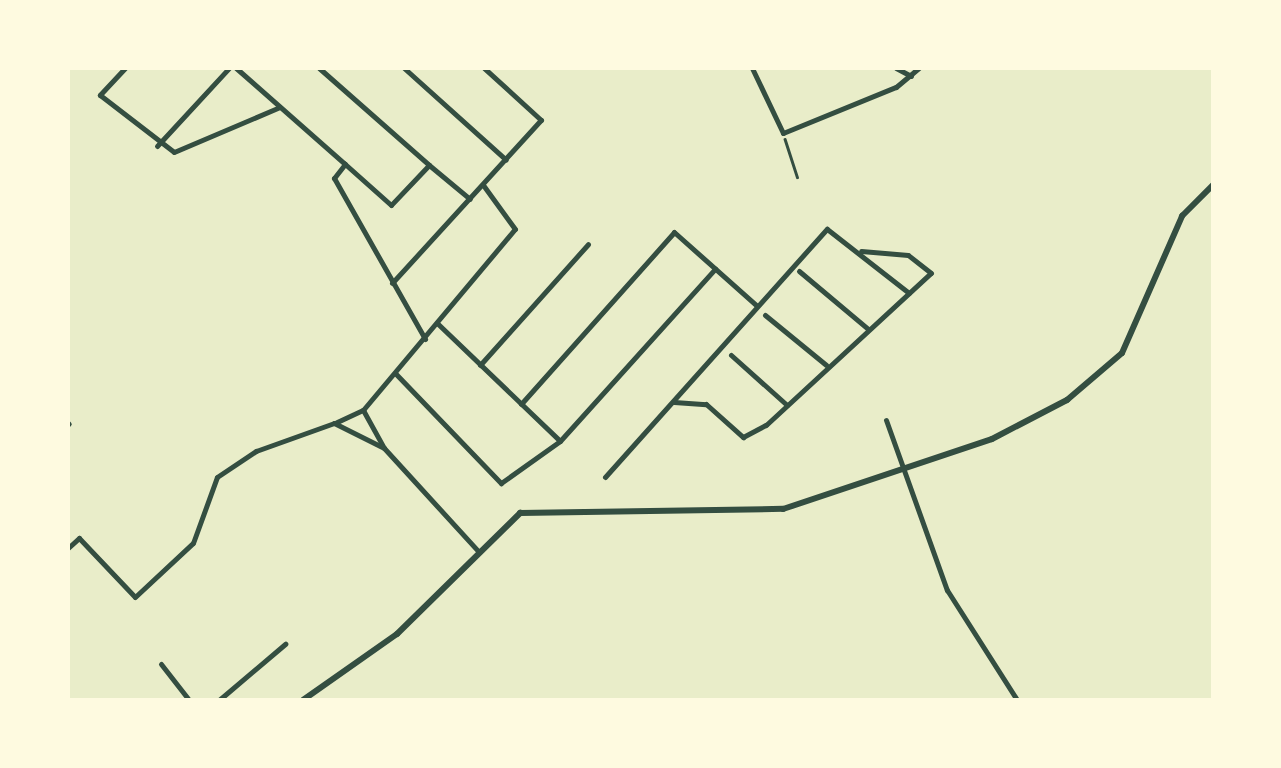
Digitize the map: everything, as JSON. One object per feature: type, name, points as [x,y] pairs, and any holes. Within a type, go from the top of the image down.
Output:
[{"type":"street","points":[[125,68],[100,94],[157,146],[174,152],[280,107]]},
{"type":"street","points":[[157,146],[232,68],[391,206],[429,165]]},
{"type":"street","points":[[319,68],[470,200]]},
{"type":"street","points":[[404,68],[506,160]]},
{"type":"street","points":[[392,283],[541,120],[484,68]]},
{"type":"street","points":[[752,68],[783,133],[911,76],[919,68]]},
{"type":"street","points":[[896,68],[911,76]]},
{"type":"street","points":[[345,164],[334,178],[425,339]]},
{"type":"street","points":[[302,700],[397,634],[511,518],[541,506],[596,515],[783,509],[992,439],[1110,369],[1182,216],[1214,184]]},
{"type":"street","points":[[68,548],[79,538],[135,598],[193,543],[216,477],[363,410],[514,229],[483,185]]},
{"type":"street","points":[[606,477],[827,228],[909,294]]},
{"type":"street","points":[[521,404],[674,232],[756,305]]},
{"type":"street","points":[[480,365],[588,244]]},
{"type":"street","points":[[671,402],[706,404],[744,437],[787,404],[931,273],[908,255],[860,251]]},
{"type":"street","points":[[396,373],[501,482],[560,441],[715,269]]},
{"type":"street","points":[[799,271],[868,329]]},
{"type":"street","points":[[765,315],[826,366]]},
{"type":"street","points":[[438,323],[560,441]]},
{"type":"street","points":[[731,356],[787,404]]},
{"type":"street","points":[[363,410],[384,448],[477,550]]},
{"type":"street","points":[[886,420],[948,590],[1017,700]]},
{"type":"street","points":[[334,423],[384,448]]},
{"type":"street","points":[[219,700],[285,644]]},
{"type":"street","points":[[162,664],[189,700]]},
{"type":"path","points":[[783,133],[797,177]]}]
